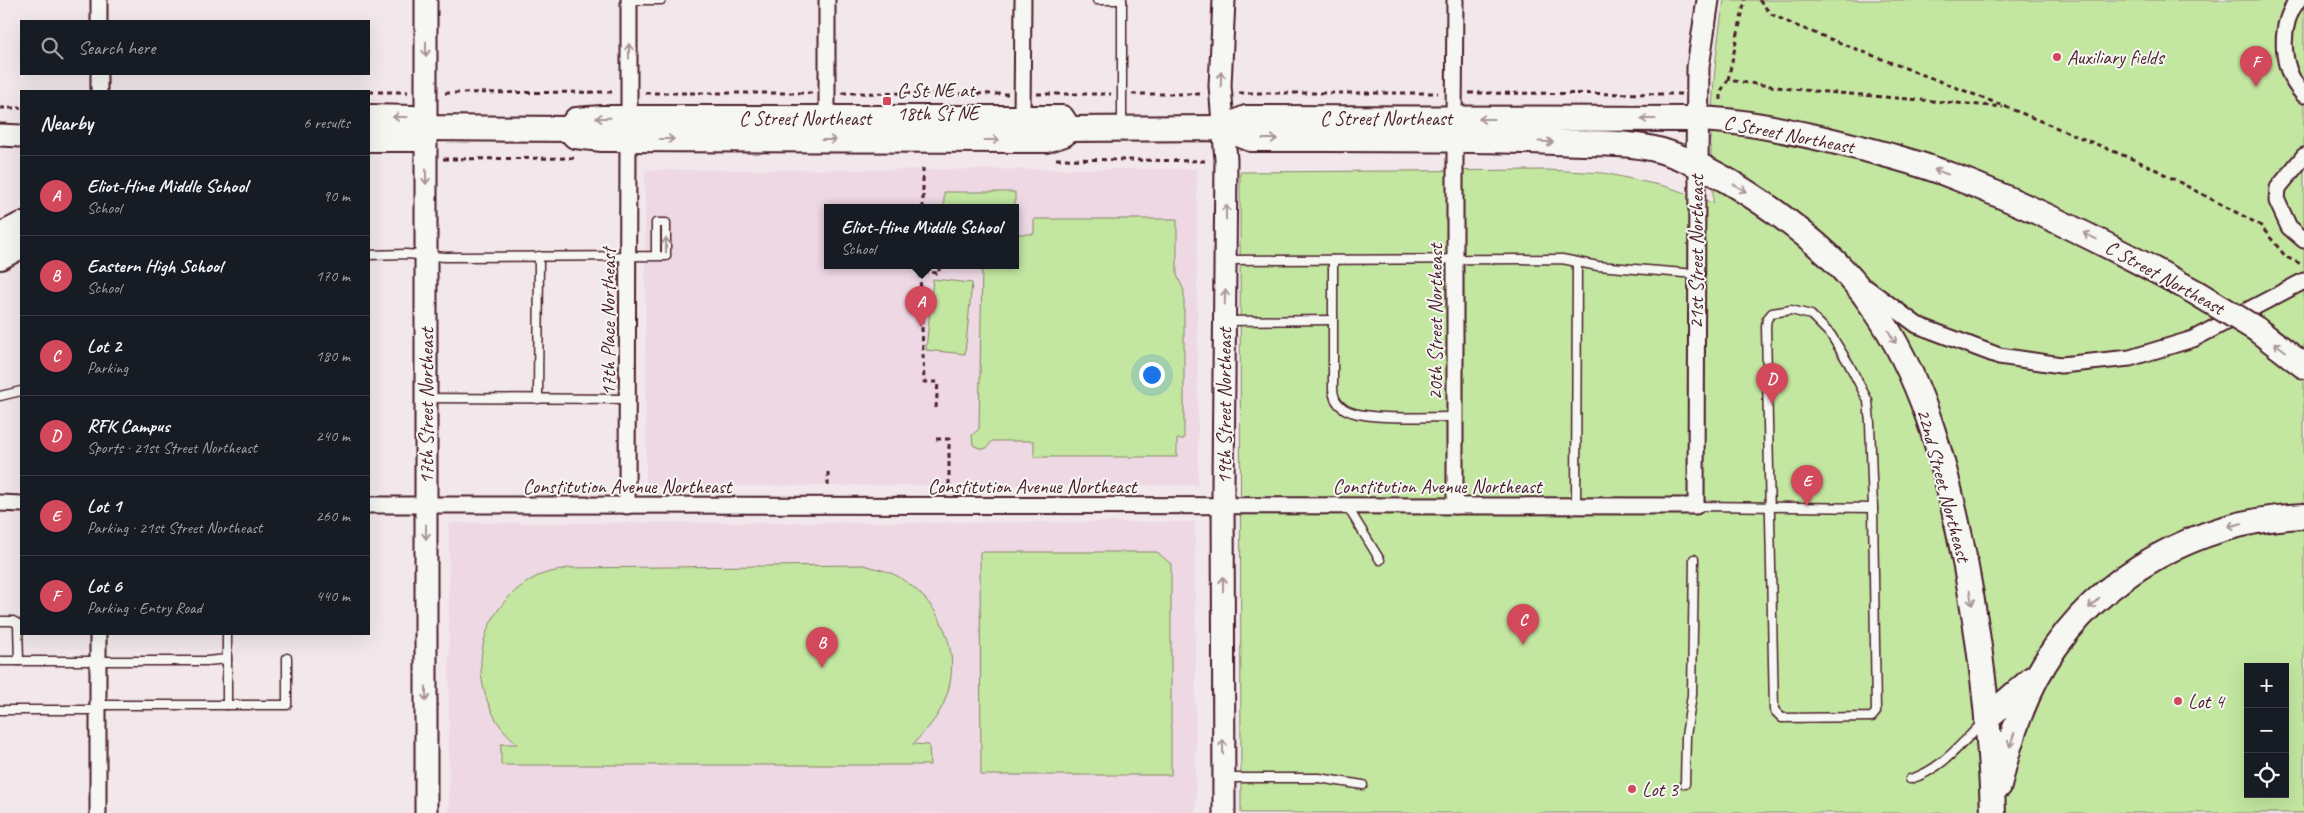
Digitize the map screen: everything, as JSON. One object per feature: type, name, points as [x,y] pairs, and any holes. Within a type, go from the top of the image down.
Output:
[{"type":"main road","name":"17th Street Northeast","points":[[426,0],[426,813]]},
{"type":"main road","name":"19th Street Northeast","points":[[1224,0],[1220,86],[1226,160],[1223,506],[1224,813]]},
{"type":"main road","name":"21st Street Northeast","points":[[1697,166],[1699,60],[1708,0]]},
{"type":"main road","name":"C Street Northeast","points":[[370,117],[413,118],[426,128],[569,128],[576,120],[628,128],[1046,140],[1064,134],[1069,128]]},
{"type":"main road","name":"C Street Northeast","points":[[628,128],[827,118],[1062,118],[1069,128]]},
{"type":"main road","name":"C Street Northeast","points":[[1069,128],[1223,128],[1246,118],[1455,129],[1631,146],[1662,151],[1697,166]]},
{"type":"main road","name":"C Street Northeast","points":[[1455,129],[1697,119],[1720,120],[1799,134],[1911,162],[1954,176],[2075,228],[2194,292],[2256,329],[2304,366]]},
{"type":"main road","name":"C Street Northeast","points":[[370,140],[416,139],[426,128]]},
{"type":"main road","points":[[0,135],[20,136]]},
{"type":"main road","name":"22nd Street Northeast","points":[[1697,166],[1754,197],[1804,232],[1846,273],[1872,304],[1894,339],[1921,398],[1935,439],[1951,498],[1963,554],[1979,648],[1987,718],[1993,813]]},
{"type":"main road","points":[[0,236],[20,225]]},
{"type":"main road","points":[[0,257],[20,247]]},
{"type":"main road","points":[[1993,813],[2010,745],[2040,672],[2060,641],[2097,600],[2126,576],[2156,556],[2188,541],[2220,529],[2265,519],[2304,516]]},
{"type":"main road","points":[[1987,718],[2040,672]]},
{"type":"street","points":[[99,0],[99,20]]},
{"type":"street","name":"17th Place Northeast","points":[[627,506],[629,0]]},
{"type":"street","points":[[827,0],[827,118]]},
{"type":"street","points":[[1022,118],[1023,0]]},
{"type":"street","name":"20th Street Northeast","points":[[1454,0],[1454,506]]},
{"type":"street","points":[[2298,0],[2288,20],[2285,53],[2287,68],[2293,82],[2304,95]]},
{"type":"street","points":[[99,75],[99,90]]},
{"type":"street","points":[[2304,156],[2278,188],[2277,201],[2289,227],[2304,240]]},
{"type":"street","name":"21st Street Northeast","points":[[1696,506],[1697,166]]},
{"type":"street","points":[[1846,273],[1917,325],[1999,356],[2061,365],[2130,358],[2193,339],[2304,281]]},
{"type":"street","points":[[0,504],[20,504]]},
{"type":"street","name":"Constitution Avenue Northeast","points":[[370,504],[627,506],[1696,506]]},
{"type":"street","points":[[98,635],[98,813]]},
{"type":"lane","points":[[629,0],[661,0]]},
{"type":"lane","points":[[1097,0],[1122,0],[1122,128]]},
{"type":"lane","points":[[370,255],[656,256]]},
{"type":"lane","points":[[538,399],[540,256]]},
{"type":"lane","points":[[1226,260],[1562,259],[1598,266],[1696,274]]},
{"type":"lane","points":[[1333,260],[1333,393],[1342,408],[1367,416],[1455,417]]},
{"type":"lane","points":[[1576,506],[1577,262]]},
{"type":"lane","points":[[1791,310],[1811,315],[1831,335],[1849,364],[1868,401],[1873,508],[1876,712],[1872,717],[1782,718],[1774,710],[1772,701],[1767,319],[1772,313],[1791,310]]},
{"type":"lane","points":[[1224,321],[1333,320]]},
{"type":"lane","points":[[0,396],[20,391]]},
{"type":"lane","points":[[427,398],[628,400]]},
{"type":"lane","points":[[1346,506],[1380,560]]},
{"type":"lane","points":[[1696,506],[1873,508]]},
{"type":"lane","points":[[1685,784],[1686,736],[1692,695],[1694,559]]},
{"type":"lane","points":[[0,621],[13,621],[18,624],[19,660]]},
{"type":"lane","points":[[227,635],[227,704]]},
{"type":"lane","points":[[0,710],[227,704],[287,705],[287,658]]},
{"type":"lane","points":[[0,660],[207,661],[227,659]]},
{"type":"lane","points":[[1910,779],[1926,773],[1940,764],[1987,718]]},
{"type":"lane","points":[[1224,778],[1319,778],[1363,784]]},
{"type":"path","points":[[1721,91],[1728,80],[1745,0]]},
{"type":"path","points":[[1759,0],[1771,14],[1794,25],[2009,108],[2149,166],[2260,225],[2286,257],[2304,266]]},
{"type":"path","points":[[1728,80],[1790,88],[2009,108]]},
{"type":"path","points":[[370,92],[415,93]]},
{"type":"path","points":[[440,93],[616,92]]},
{"type":"path","points":[[638,93],[813,93]]},
{"type":"path","points":[[838,93],[1011,94]]},
{"type":"path","points":[[1236,93],[1441,93]]},
{"type":"path","points":[[1466,93],[1681,94]]},
{"type":"path","points":[[0,108],[20,108]]},
{"type":"path","points":[[435,159],[583,158]]},
{"type":"path","points":[[923,168],[923,204]]},
{"type":"path","points":[[936,408],[938,382],[924,382],[920,272],[939,272],[939,269]]},
{"type":"path","points":[[936,439],[949,439],[949,486]]},
{"type":"path","points":[[828,472],[828,486]]},
{"type":"shaded area","points":[[1197,169],[1198,485],[646,486],[645,170]]},
{"type":"shaded area","points":[[1195,522],[1196,813],[449,813],[449,523]]},
{"type":"green space","points":[[1724,0],[2304,0],[2304,813],[1241,813],[1240,172],[1547,170],[1604,173],[1668,187],[1713,203],[1711,157],[1716,59]]},
{"type":"green space","points":[[944,192],[1015,192],[1015,204],[944,204]]},
{"type":"green space","points":[[1034,219],[1177,219],[1177,275],[1184,291],[1184,439],[1177,439],[1177,457],[1034,457],[1034,441],[992,441],[987,448],[981,449],[973,445],[972,435],[979,429],[982,269],[1019,269],[1019,234],[1034,234]]},
{"type":"green space","points":[[933,279],[972,283],[965,354],[926,350]]},
{"type":"green space","points":[[980,552],[1157,552],[1171,564],[1171,775],[981,775]]},
{"type":"green space","points":[[864,565],[893,574],[909,584],[934,610],[943,626],[949,643],[952,661],[951,679],[946,697],[937,716],[913,744],[929,745],[930,765],[501,765],[501,744],[517,744],[499,724],[487,701],[482,680],[481,659],[484,639],[492,620],[503,603],[519,588],[538,576],[568,568]]},
{"type":"place","name":"Auxiliary fields","points":[[2057,57]]},
{"type":"place","name":"Lot 6","points":[[2256,87]]},
{"type":"place","name":"C St NE at 18th St NE","points":[[887,101]]},
{"type":"place","name":"Eliot-Hine Middle School","points":[[921,327]]},
{"type":"place","name":"RFK Campus","points":[[1772,404]]},
{"type":"place","name":"Lot 1","points":[[1807,506]]},
{"type":"place","name":"Lot 2","points":[[1523,645]]},
{"type":"place","name":"Eastern High School","points":[[822,668]]},
{"type":"place","name":"Lot 4","points":[[2178,701]]},
{"type":"place","name":"Lot 3","points":[[1632,789]]}]
